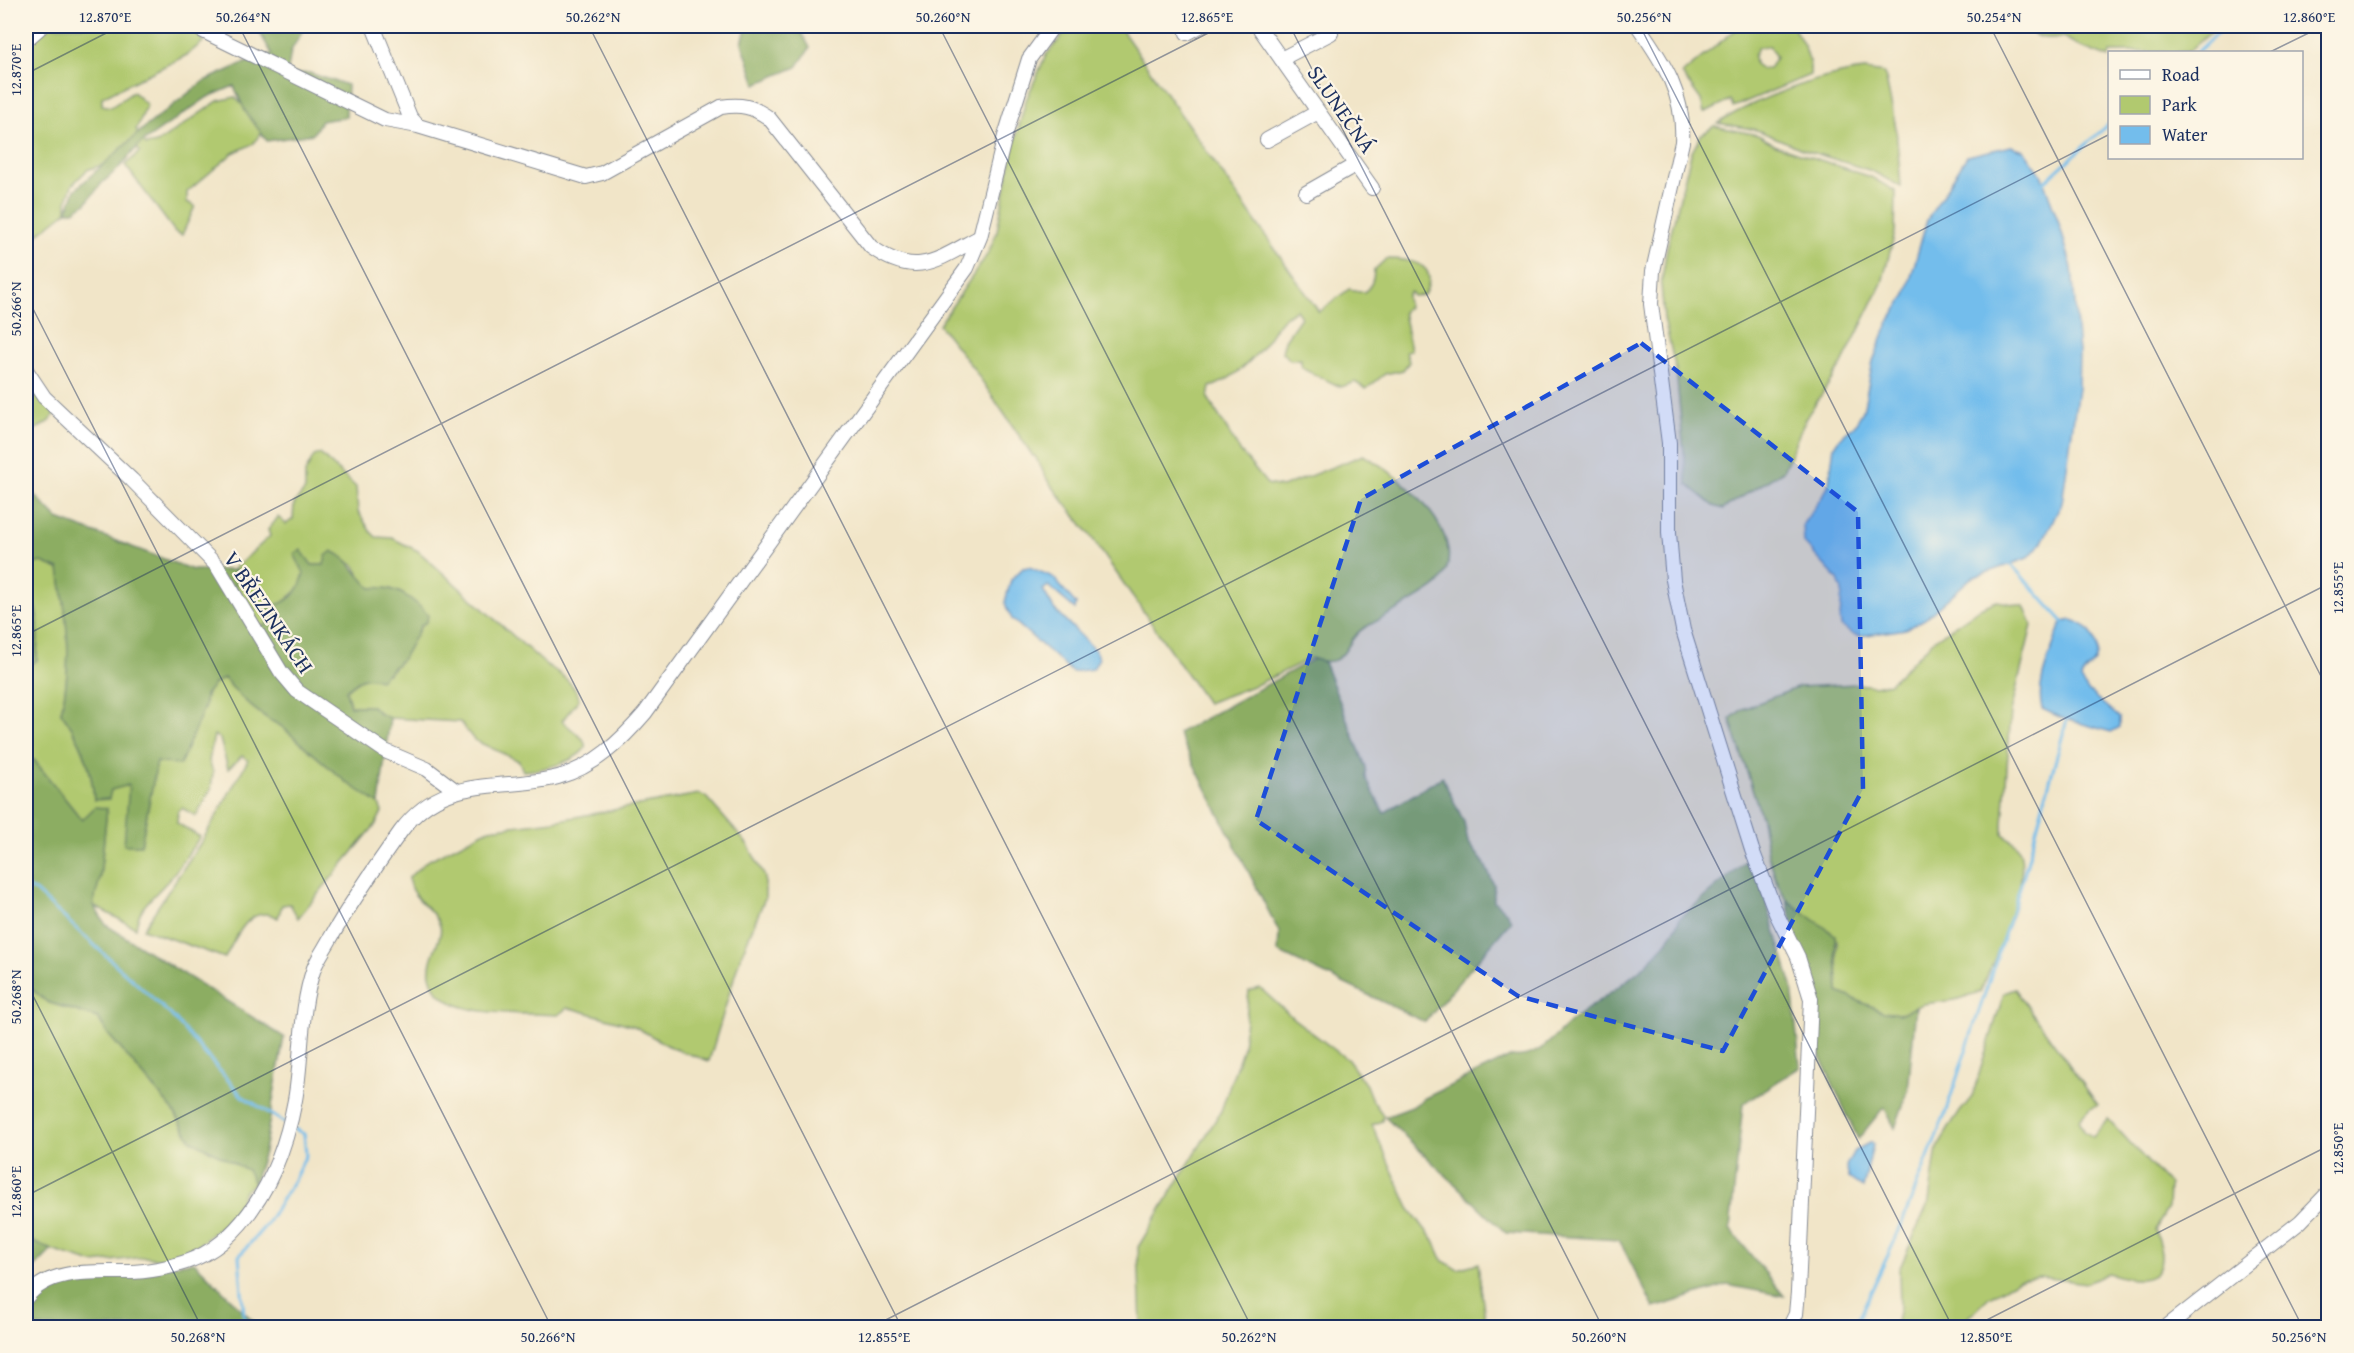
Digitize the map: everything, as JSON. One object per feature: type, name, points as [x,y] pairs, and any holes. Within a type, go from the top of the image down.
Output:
[{"type":"street","points":[[26,40],[42,26]]},
{"type":"street","points":[[193,26],[385,120],[418,126],[586,177],[602,173],[721,107],[738,104],[754,107],[769,118],[871,247],[890,260],[908,265],[926,264],[980,237]]},
{"type":"street","points":[[373,26],[410,117],[418,126]]},
{"type":"street","points":[[26,1298],[55,1278],[89,1271],[135,1272],[185,1263],[221,1242],[253,1208],[274,1175],[295,1100],[304,1007],[315,966],[342,918],[403,829],[429,805],[456,790],[557,777],[585,766],[619,743],[645,713],[967,268],[980,237],[1005,136],[1029,59],[1053,26]]},
{"type":"street","points":[[1187,33],[1200,26]]},
{"type":"street","name":"SLUNEČNÁ","points":[[1258,26],[1371,188]]},
{"type":"street","points":[[1638,26],[1661,58],[1680,101],[1683,121],[1682,142],[1653,271],[1651,304],[1669,443],[1669,533],[1673,580],[1683,630],[1752,850],[1776,913],[1798,957],[1811,999],[1798,1292],[1796,1314],[1790,1328]]},
{"type":"street","points":[[1281,59],[1331,33]]},
{"type":"street","points":[[1267,140],[1318,112]]},
{"type":"street","points":[[1306,193],[1355,165]]},
{"type":"street","name":"V BŘEZINKÁCH","points":[[26,370],[44,397],[132,480],[217,566],[282,672],[297,691],[385,751],[427,770],[456,790]]},
{"type":"street","points":[[2165,1328],[2300,1222],[2328,1193]]},
{"type":"highlighted area","points":[[1641,343],[1858,512],[1863,789],[1723,1051],[1518,996],[1256,820],[1361,499]]},
{"type":"green space","points":[[26,26],[203,26],[203,42],[187,55],[102,97],[102,105],[111,107],[133,92],[147,105],[136,130],[146,145],[157,143],[218,101],[235,97],[265,128],[253,144],[233,153],[187,192],[187,202],[195,206],[182,235],[175,232],[125,165],[140,152],[137,148],[114,161],[87,170],[72,185],[67,200],[67,211],[38,234],[26,250]]},
{"type":"green space","points":[[256,26],[322,26],[304,28],[291,51],[287,75],[309,73],[347,85],[346,117],[321,121],[313,134],[267,141],[245,111],[234,86],[208,97],[140,144],[86,203],[74,211],[67,211],[75,190],[144,128],[204,81],[252,60],[272,54]]},
{"type":"green space","points":[[747,26],[798,26],[810,48],[797,67],[756,84],[742,43]]},
{"type":"green space","points":[[1071,26],[1119,26],[1319,312],[1349,289],[1364,292],[1367,290],[1374,277],[1374,270],[1386,259],[1412,262],[1420,265],[1429,275],[1424,295],[1413,296],[1410,292],[1407,296],[1408,307],[1403,312],[1411,350],[1406,351],[1409,362],[1403,370],[1385,374],[1366,389],[1355,382],[1341,387],[1305,370],[1301,366],[1301,359],[1290,360],[1282,352],[1285,340],[1301,317],[1296,310],[1281,321],[1265,344],[1241,370],[1210,387],[1208,398],[1240,451],[1267,484],[1282,487],[1363,455],[1396,477],[1428,509],[1441,528],[1448,547],[1448,565],[1439,583],[1415,600],[1357,633],[1339,658],[1323,661],[1311,658],[1258,684],[1207,703],[1090,535],[1048,481],[1035,456],[973,368],[939,325],[989,252],[997,231],[1012,153],[1026,100],[1046,55]]},
{"type":"green space","points":[[1740,26],[1792,26],[1806,49],[1810,68],[1810,75],[1733,107],[1730,100],[1704,113],[1701,100],[1682,74]],"holes":[[[1769,46],[1776,57],[1769,69],[1762,69],[1755,64],[1754,56],[1758,47]]]},
{"type":"green space","points":[[2025,26],[2218,26],[2189,51],[2108,51],[2108,58],[2063,37],[2047,38],[2029,31]]},
{"type":"green space","points":[[1865,70],[1883,73],[1886,79],[1896,128],[1901,187],[1872,171],[1805,150],[1757,130],[1718,123],[1751,105],[1789,89],[1829,77]]},
{"type":"green space","points":[[1714,126],[1758,135],[1778,146],[1871,177],[1895,191],[1896,196],[1895,232],[1882,283],[1842,364],[1807,416],[1783,471],[1723,509],[1714,506],[1687,484],[1676,370],[1664,319],[1661,285],[1667,248],[1691,154],[1701,135]]},
{"type":"green space","points":[[26,374],[54,413],[46,424],[26,435]]},
{"type":"green space","points":[[320,454],[356,487],[358,511],[376,537],[392,538],[418,551],[545,664],[570,683],[579,699],[562,721],[583,739],[586,747],[581,753],[558,765],[523,771],[519,761],[474,740],[460,722],[390,718],[380,714],[372,706],[350,706],[346,690],[359,678],[388,674],[403,658],[421,626],[427,621],[417,606],[405,595],[389,589],[371,588],[363,581],[355,566],[341,557],[324,565],[312,565],[305,573],[299,589],[268,615],[268,625],[259,628],[236,586],[235,568],[270,536],[268,530],[278,517],[286,524],[293,519],[294,504],[305,490],[305,473],[314,456]]},
{"type":"green space","points":[[26,486],[58,519],[193,570],[235,570],[236,586],[259,627],[268,624],[269,606],[287,600],[300,586],[304,573],[294,554],[301,550],[312,565],[324,565],[326,556],[332,551],[339,554],[371,588],[395,591],[416,603],[428,615],[427,621],[421,626],[403,658],[380,680],[362,679],[346,690],[350,706],[372,706],[380,714],[390,718],[379,804],[345,781],[281,726],[257,711],[224,678],[214,684],[205,695],[205,705],[180,765],[157,762],[141,845],[124,845],[129,785],[111,790],[109,799],[94,800],[91,776],[84,753],[61,712],[68,658],[64,605],[59,569],[42,562],[33,564],[31,586],[38,622],[37,660],[26,668]]},
{"type":"green space","points":[[42,562],[59,569],[64,605],[68,658],[61,712],[84,753],[91,776],[94,800],[111,790],[129,784],[141,845],[157,761],[205,705],[206,695],[210,688],[224,678],[257,711],[281,726],[345,781],[379,804],[382,812],[376,824],[298,918],[290,904],[282,905],[278,918],[268,914],[252,918],[239,932],[225,958],[143,929],[205,836],[248,760],[242,756],[228,769],[220,739],[214,735],[209,761],[213,772],[211,789],[196,816],[182,808],[178,811],[177,823],[200,837],[173,875],[145,905],[139,915],[136,928],[92,905],[100,878],[107,808],[83,821],[34,760],[27,763],[26,759],[26,668],[37,660],[38,622],[31,586],[33,564]]},
{"type":"green space","points":[[1997,601],[2024,606],[2032,625],[2011,711],[2003,834],[2017,846],[2021,859],[2021,877],[2011,919],[1980,992],[1955,1000],[1923,1004],[1899,1014],[1884,1012],[1838,992],[1837,940],[1787,900],[1777,883],[1768,854],[1762,819],[1730,719],[1743,709],[1799,687],[1858,684],[1874,686],[1890,683],[1935,639],[1982,607]]},
{"type":"green space","points":[[1314,659],[1324,662],[1366,767],[1366,778],[1384,813],[1442,777],[1464,822],[1468,842],[1484,863],[1494,885],[1494,901],[1508,914],[1511,921],[1425,1022],[1278,952],[1279,932],[1178,733]]},
{"type":"green space","points":[[26,759],[28,762],[34,760],[82,820],[95,807],[107,808],[100,878],[93,905],[106,925],[284,1037],[264,1152],[254,1183],[247,1170],[191,1140],[173,1110],[108,1034],[98,1018],[47,1002],[26,984]]},
{"type":"green space","points":[[699,794],[706,797],[748,845],[765,877],[765,898],[740,958],[709,1061],[672,1048],[634,1026],[574,1009],[567,1008],[558,1015],[485,1011],[465,1008],[449,1001],[437,990],[430,975],[430,968],[440,936],[440,926],[437,919],[413,891],[409,877],[427,861],[489,829],[554,821]]},
{"type":"green space","points":[[1752,856],[1792,986],[1800,1067],[1743,1104],[1730,1229],[1784,1296],[1727,1285],[1654,1308],[1619,1240],[1506,1233],[1385,1117],[1412,1107],[1425,1098],[1512,1056],[1531,1054],[1539,1050],[1574,1019],[1634,975],[1661,949],[1680,918]]},
{"type":"green space","points":[[1787,900],[1835,935],[1838,992],[1884,1012],[1899,1014],[1916,1007],[1908,1091],[1895,1128],[1884,1107],[1858,1139],[1820,1056]]},
{"type":"green space","points":[[26,984],[47,1002],[98,1018],[108,1034],[173,1110],[191,1140],[248,1170],[254,1183],[243,1193],[238,1207],[228,1221],[192,1250],[176,1257],[163,1259],[145,1257],[93,1263],[45,1248],[26,1239]]},
{"type":"green space","points":[[1260,988],[1294,1019],[1348,1060],[1366,1085],[1371,1098],[1383,1115],[1382,1121],[1372,1125],[1409,1208],[1434,1241],[1443,1261],[1458,1269],[1478,1263],[1486,1327],[1141,1327],[1138,1247],[1221,1111],[1243,1047],[1249,991]]},
{"type":"green space","points":[[2015,989],[2098,1105],[2090,1108],[2079,1120],[2084,1131],[2093,1137],[2108,1119],[2169,1185],[2168,1208],[2155,1230],[2161,1251],[2159,1268],[2149,1278],[2141,1279],[2108,1273],[2087,1283],[2040,1277],[2019,1280],[1989,1297],[1958,1327],[1896,1327],[1900,1306],[1899,1270],[1929,1201],[1937,1148],[1955,1118],[1972,1097],[2004,993]]},
{"type":"green space","points":[[26,1239],[52,1250],[26,1276]]},
{"type":"green space","points":[[194,1262],[259,1327],[26,1327],[26,1308],[46,1281]]},
{"type":"water","points":[[2011,146],[2024,150],[2041,174],[2072,268],[2079,353],[2078,388],[2062,503],[2042,542],[2028,558],[1971,578],[1925,619],[1906,629],[1860,636],[1852,634],[1841,626],[1842,591],[1838,580],[1804,543],[1803,524],[1829,483],[1834,446],[1854,426],[1863,411],[1873,361],[1888,323],[1906,295],[1927,220],[1967,156]]},
{"type":"water","points":[[1029,567],[1053,577],[1076,604],[1075,609],[1048,586],[1043,590],[1054,609],[1095,650],[1099,658],[1093,669],[1072,672],[1012,619],[1005,602],[1011,580],[1023,568]]},
{"type":"water","points":[[2072,620],[2088,630],[2095,641],[2097,654],[2095,661],[2083,673],[2081,679],[2087,690],[2120,718],[2120,727],[2111,732],[2062,718],[2042,709],[2041,689],[2049,656],[2060,626],[2063,622]]},
{"type":"water","points":[[1871,1142],[1873,1145],[1863,1188],[1849,1178],[1846,1166],[1854,1151]]},
{"type":"waterway","points":[[2198,51],[2225,26]]},
{"type":"waterway","points":[[2042,184],[2108,125]]},
{"type":"waterway","points":[[2009,562],[2065,624]]},
{"type":"waterway","points":[[1854,1328],[1896,1238],[1945,1114],[2022,881],[2068,716]]},
{"type":"waterway","points":[[26,887],[35,891],[171,1015],[242,1096],[285,1123]]},
{"type":"waterway","points":[[251,1328],[244,1316],[239,1256],[266,1225],[294,1180],[306,1155],[304,1134],[293,1128]]}]
